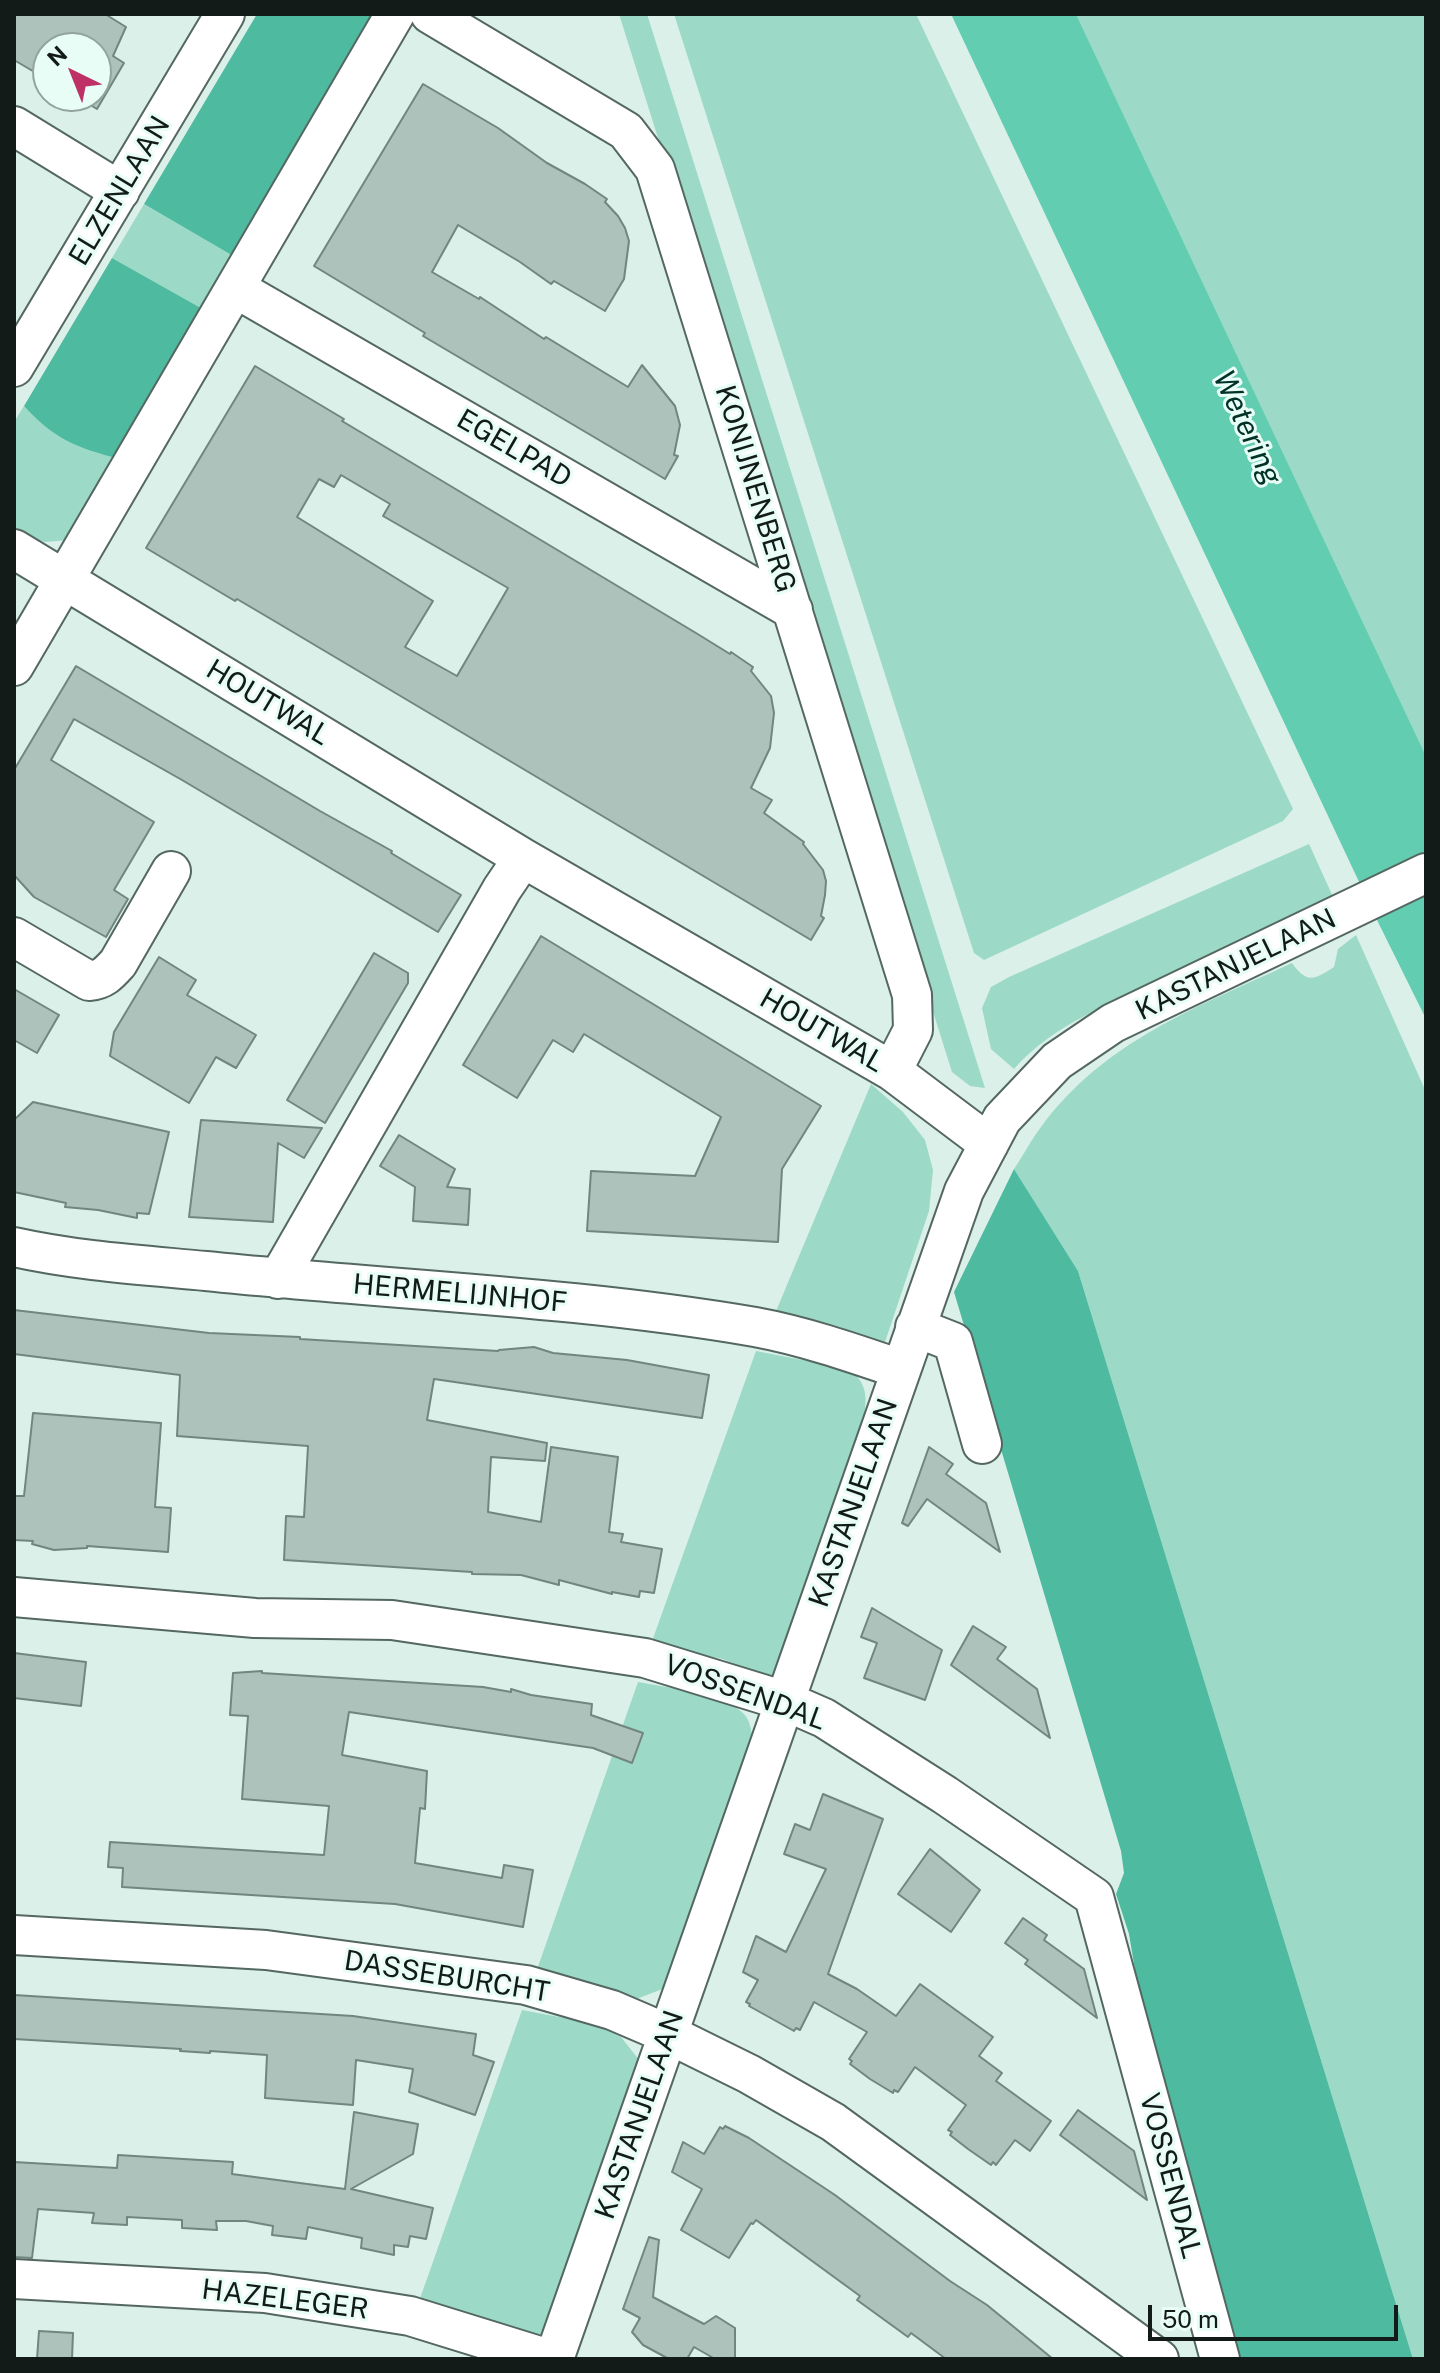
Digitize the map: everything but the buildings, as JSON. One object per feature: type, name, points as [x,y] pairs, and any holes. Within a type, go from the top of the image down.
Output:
[{"type":"street","name":"ELZENLAAN","points":[[14,367],[225,14]]},
{"type":"street","points":[[14,666],[395,14]]},
{"type":"street","name":"KONIJNENBERG","points":[[430,14],[626,131],[655,169],[912,995],[913,1030],[892,1071]]},
{"type":"street","points":[[14,126],[120,191]]},
{"type":"street","name":"EGELPAD","points":[[235,288],[793,610]]},
{"type":"street","name":"HOUTWAL","points":[[14,549],[523,858],[892,1071],[989,1144]]},
{"type":"street","points":[[278,1279],[502,889],[523,858]]},
{"type":"street","points":[[14,937],[89,981],[99,980],[118,963],[171,871]]},
{"type":"street","name":"KASTANJELAAN","points":[[551,2359],[964,1191],[1002,1119],[1057,1061],[1113,1023],[1426,873]]},
{"type":"street","name":"HERMELIJNHOF","points":[[14,1247],[57,1256],[278,1279],[606,1306],[757,1328],[846,1350],[900,1369]]},
{"type":"street","points":[[915,1327],[953,1342],[982,1444]]},
{"type":"street","name":"VOSSENDAL","points":[[14,1597],[255,1618],[392,1620],[645,1658],[785,1701],[824,1718],[945,1795],[1094,1897],[1220,2359]]},
{"type":"street","name":"DASSEBURCHT","points":[[14,1935],[266,1950],[526,1985],[612,2010],[749,2074],[833,2122],[1159,2359]]},
{"type":"street","name":"HAZELEGER","points":[[14,2279],[265,2293],[410,2316],[551,2359]]},
{"type":"shaded area","points":[[257,14],[378,14],[240,260],[144,204]]},
{"type":"shaded area","points":[[619,14],[647,14],[985,1088],[970,1086],[952,1072]]},
{"type":"shaded area","points":[[674,14],[916,14],[1293,809],[1283,821],[984,960],[974,953]]},
{"type":"shaded area","points":[[1076,14],[1426,14],[1426,756]]},
{"type":"shaded area","points":[[144,204],[240,260],[208,312],[112,258]]},
{"type":"shaded area","points":[[112,258],[208,312],[120,459],[67,441],[45,427],[24,406]]},
{"type":"shaded area","points":[[24,406],[45,427],[67,441],[120,459],[70,540],[45,542],[14,534],[14,422]]},
{"type":"shaded area","points":[[1309,844],[1334,899],[1105,1005],[1047,1039],[1014,1069],[991,1049],[982,1008],[991,987]]},
{"type":"shaded area","points":[[1356,935],[1426,1092],[1426,2359],[1413,2359],[1078,1271],[1014,1169],[1037,1132],[1066,1097],[1124,1048],[1188,1011],[1292,963],[1307,977],[1321,975],[1334,967],[1338,949]]},
{"type":"shaded area","points":[[871,1084],[903,1112],[925,1140],[933,1170],[929,1211],[883,1348],[774,1316]]},
{"type":"shaded area","points":[[1014,1169],[1078,1271],[1413,2359],[1240,2359],[1116,1894],[1124,1873],[1121,1851],[954,1292]]},
{"type":"shaded area","points":[[756,1351],[849,1369],[861,1382],[866,1403],[863,1429],[776,1677],[767,1679],[723,1659],[651,1644]]},
{"type":"shaded area","points":[[638,1682],[692,1692],[732,1705],[747,1718],[753,1741],[665,1988],[634,2000],[534,1978]]},
{"type":"shaded area","points":[[522,2010],[591,2023],[621,2037],[640,2061],[544,2333],[530,2337],[417,2307]]},
{"type":"water","name":"Wetering","points":[[951,14],[1076,14],[1426,756],[1426,1019],[1376,918]]}]
